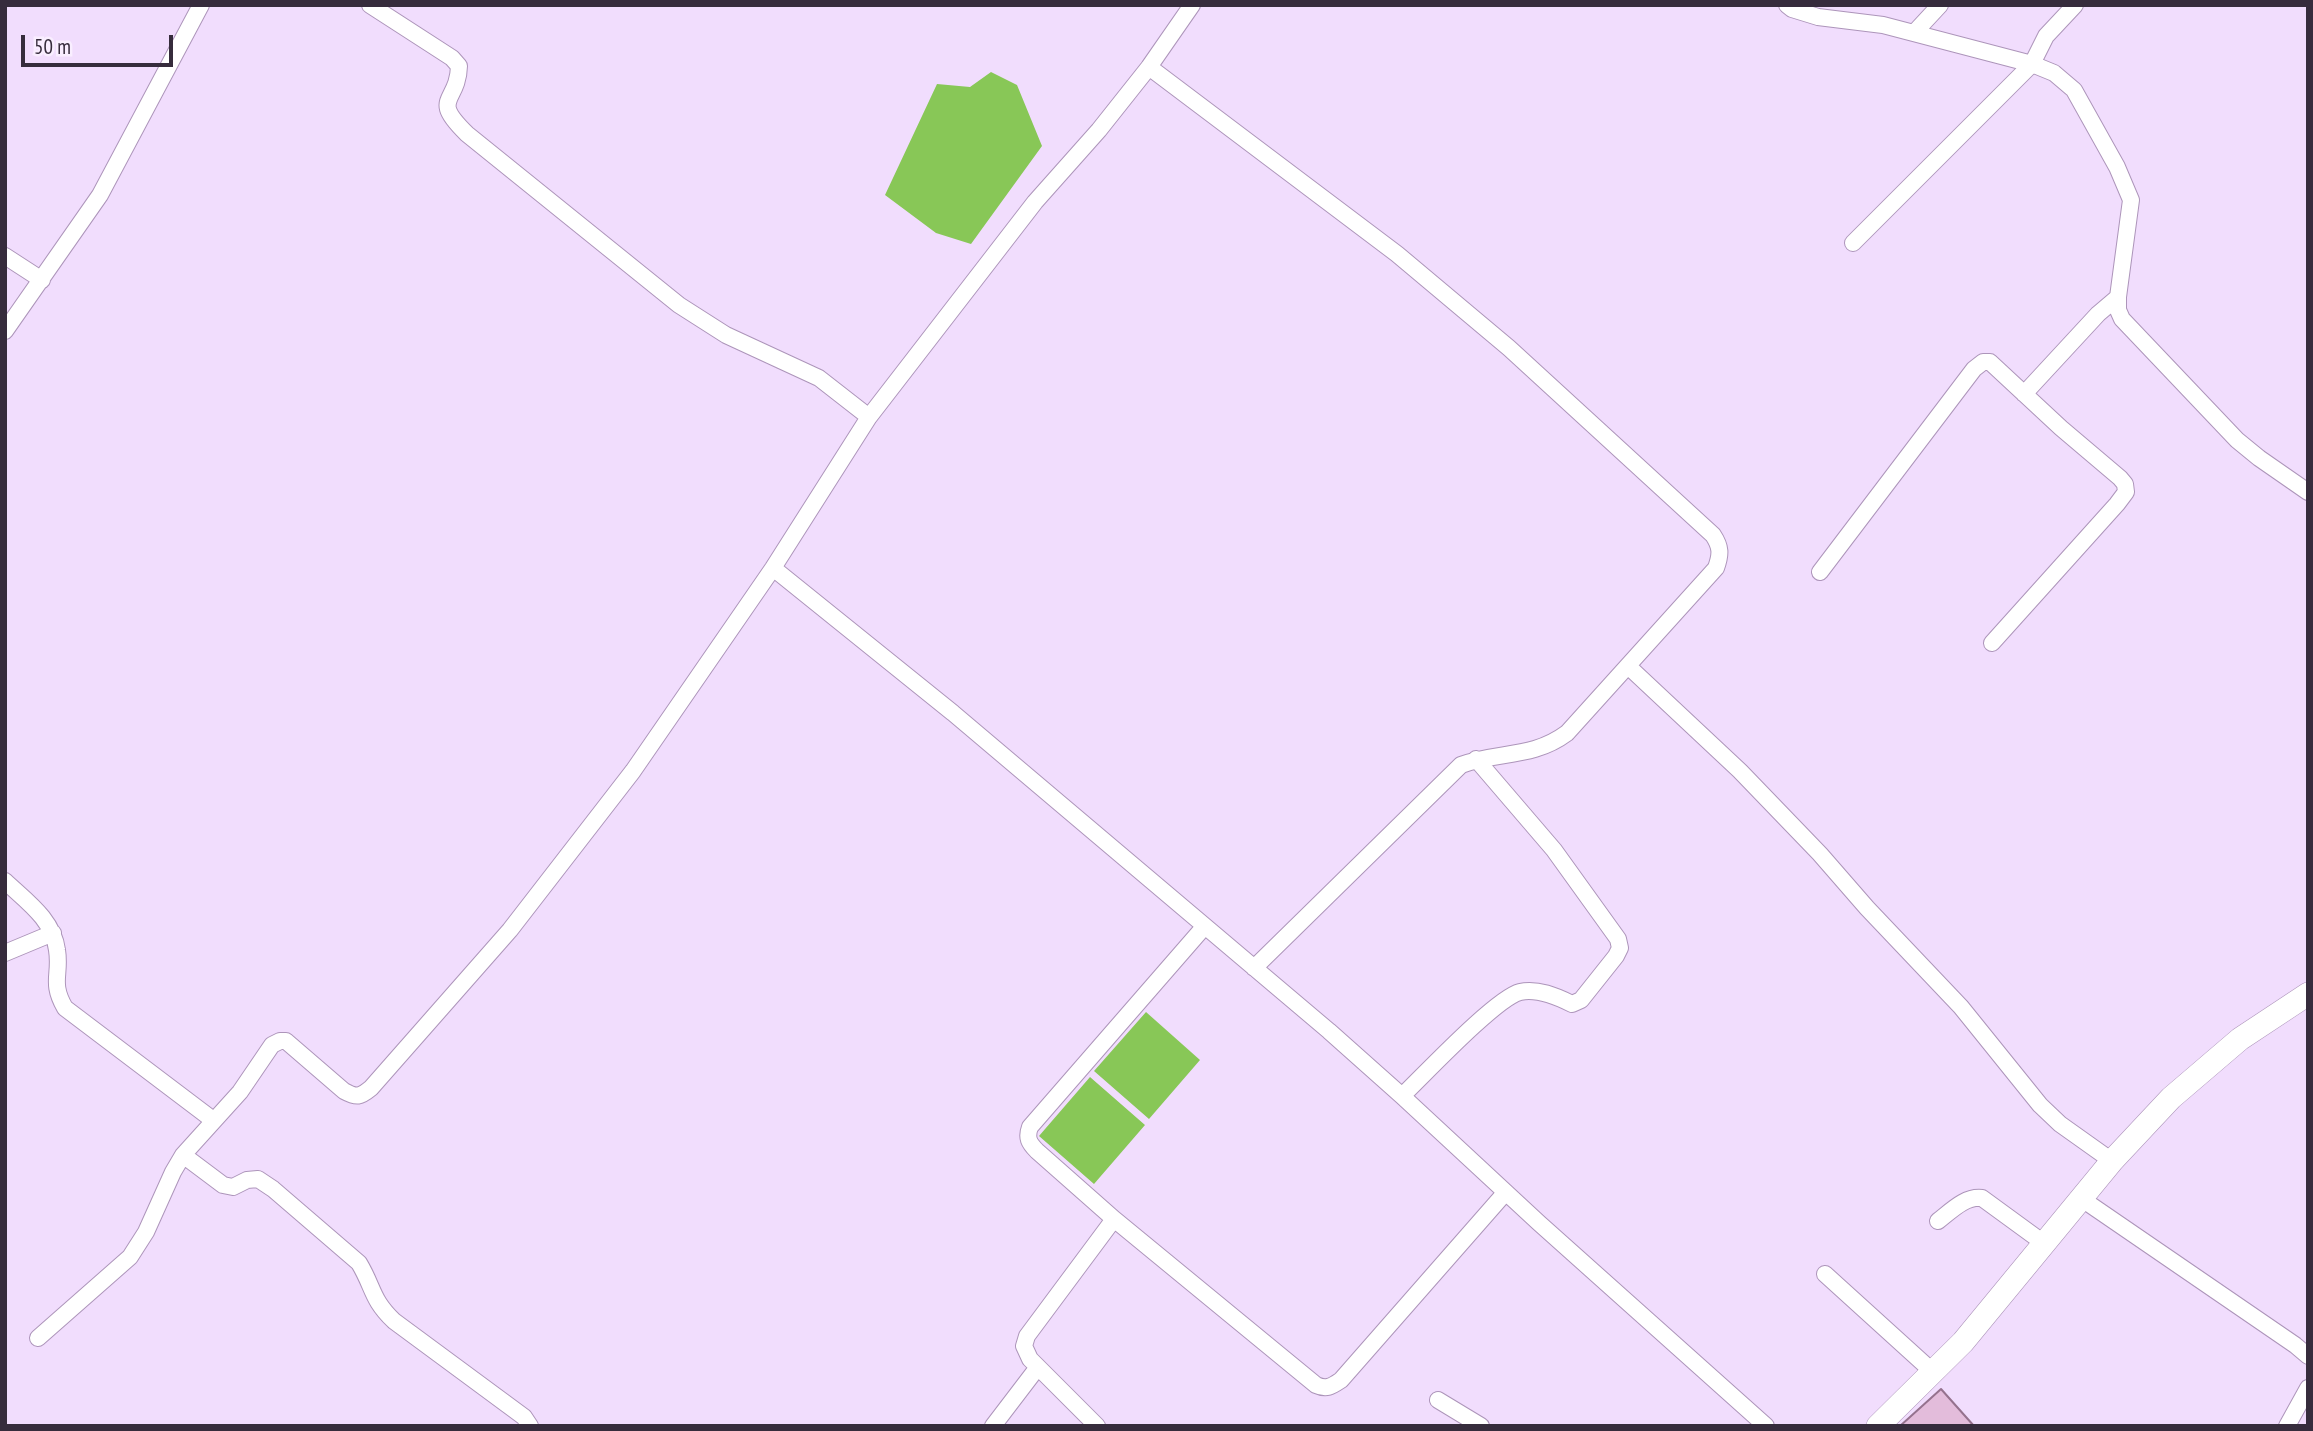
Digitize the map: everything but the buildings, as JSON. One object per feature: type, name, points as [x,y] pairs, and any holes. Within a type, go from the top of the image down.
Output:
[{"type":"street","points":[[5,331],[100,195],[201,5]]},
{"type":"street","points":[[370,5],[452,58],[459,66],[459,76],[448,100],[447,111],[467,134],[679,305],[726,335],[819,378],[869,417]]},
{"type":"street","points":[[38,1338],[130,1257],[146,1232],[183,1155],[240,1092],[272,1045],[280,1041],[291,1044],[344,1091],[354,1097],[361,1096],[371,1088],[518,920],[632,771],[773,568],[869,417],[1035,202],[1099,130],[1149,67],[1192,5]]},
{"type":"street","points":[[1787,5],[1818,17],[1883,25],[2032,64],[2054,73],[2074,90],[2117,167],[2131,200],[2118,297],[2118,310],[2122,319],[2237,440],[2308,492]]},
{"type":"street","points":[[1914,33],[1940,5]]},
{"type":"street","points":[[1853,243],[2032,64],[2046,36],[2075,5]]},
{"type":"street","points":[[1149,67],[1408,263],[1509,348],[1713,535],[1719,545],[1720,556],[1716,568],[1567,733],[1555,742],[1533,750],[1476,759],[1461,765],[1254,968]]},
{"type":"street","points":[[5,256],[42,280]]},
{"type":"street","points":[[2024,394],[2118,297]]},
{"type":"street","points":[[1820,572],[1974,369],[1983,362],[1990,362],[2120,478],[2125,484],[2126,492],[1992,643]]},
{"type":"street","points":[[773,568],[953,713],[1254,968],[1402,1096],[1766,1426]]},
{"type":"street","points":[[1629,667],[1740,771],[1820,854],[1961,1007],[2040,1105],[2060,1124],[2112,1161]]},
{"type":"street","points":[[1402,1096],[1497,1006],[1517,993],[1534,991],[1572,1004],[1581,1000],[1616,957],[1620,948],[1618,939],[1554,850],[1476,759]]},
{"type":"street","points":[[5,881],[44,918],[53,933],[58,952],[55,983],[65,1008],[213,1120]]},
{"type":"street","points":[[1204,927],[1030,1127],[1027,1134],[1037,1151],[1114,1219],[1324,1389],[1341,1380],[1506,1193]]},
{"type":"street","points":[[5,953],[53,933]]},
{"type":"street","points":[[1890,1422],[1963,1342],[2112,1161],[2171,1098],[2239,1039],[2308,995]]},
{"type":"street","points":[[183,1155],[223,1185],[233,1187],[247,1180],[258,1179],[273,1189],[359,1263],[373,1296],[387,1314],[524,1417],[530,1426]]},
{"type":"street","points":[[1938,1221],[1964,1201],[1973,1197],[1982,1198],[2045,1244]]},
{"type":"street","points":[[2082,1199],[2308,1356]]},
{"type":"street","points":[[1097,1426],[1025,1352],[1027,1336],[1114,1219]]},
{"type":"street","points":[[1825,1274],[1933,1372]]},
{"type":"street","points":[[993,1426],[1038,1367]]},
{"type":"street","points":[[2287,1426],[2308,1388]]},
{"type":"street","points":[[1438,1400],[1481,1426]]},
{"type":"shaded area","points":[[991,72],[1017,85],[1042,146],[971,244],[936,233],[885,195],[937,84],[970,87]]},
{"type":"shaded area","points":[[1146,1012],[1200,1060],[1149,1119],[1094,1071]]},
{"type":"shaded area","points":[[1090,1077],[1145,1125],[1094,1184],[1039,1136]]}]
